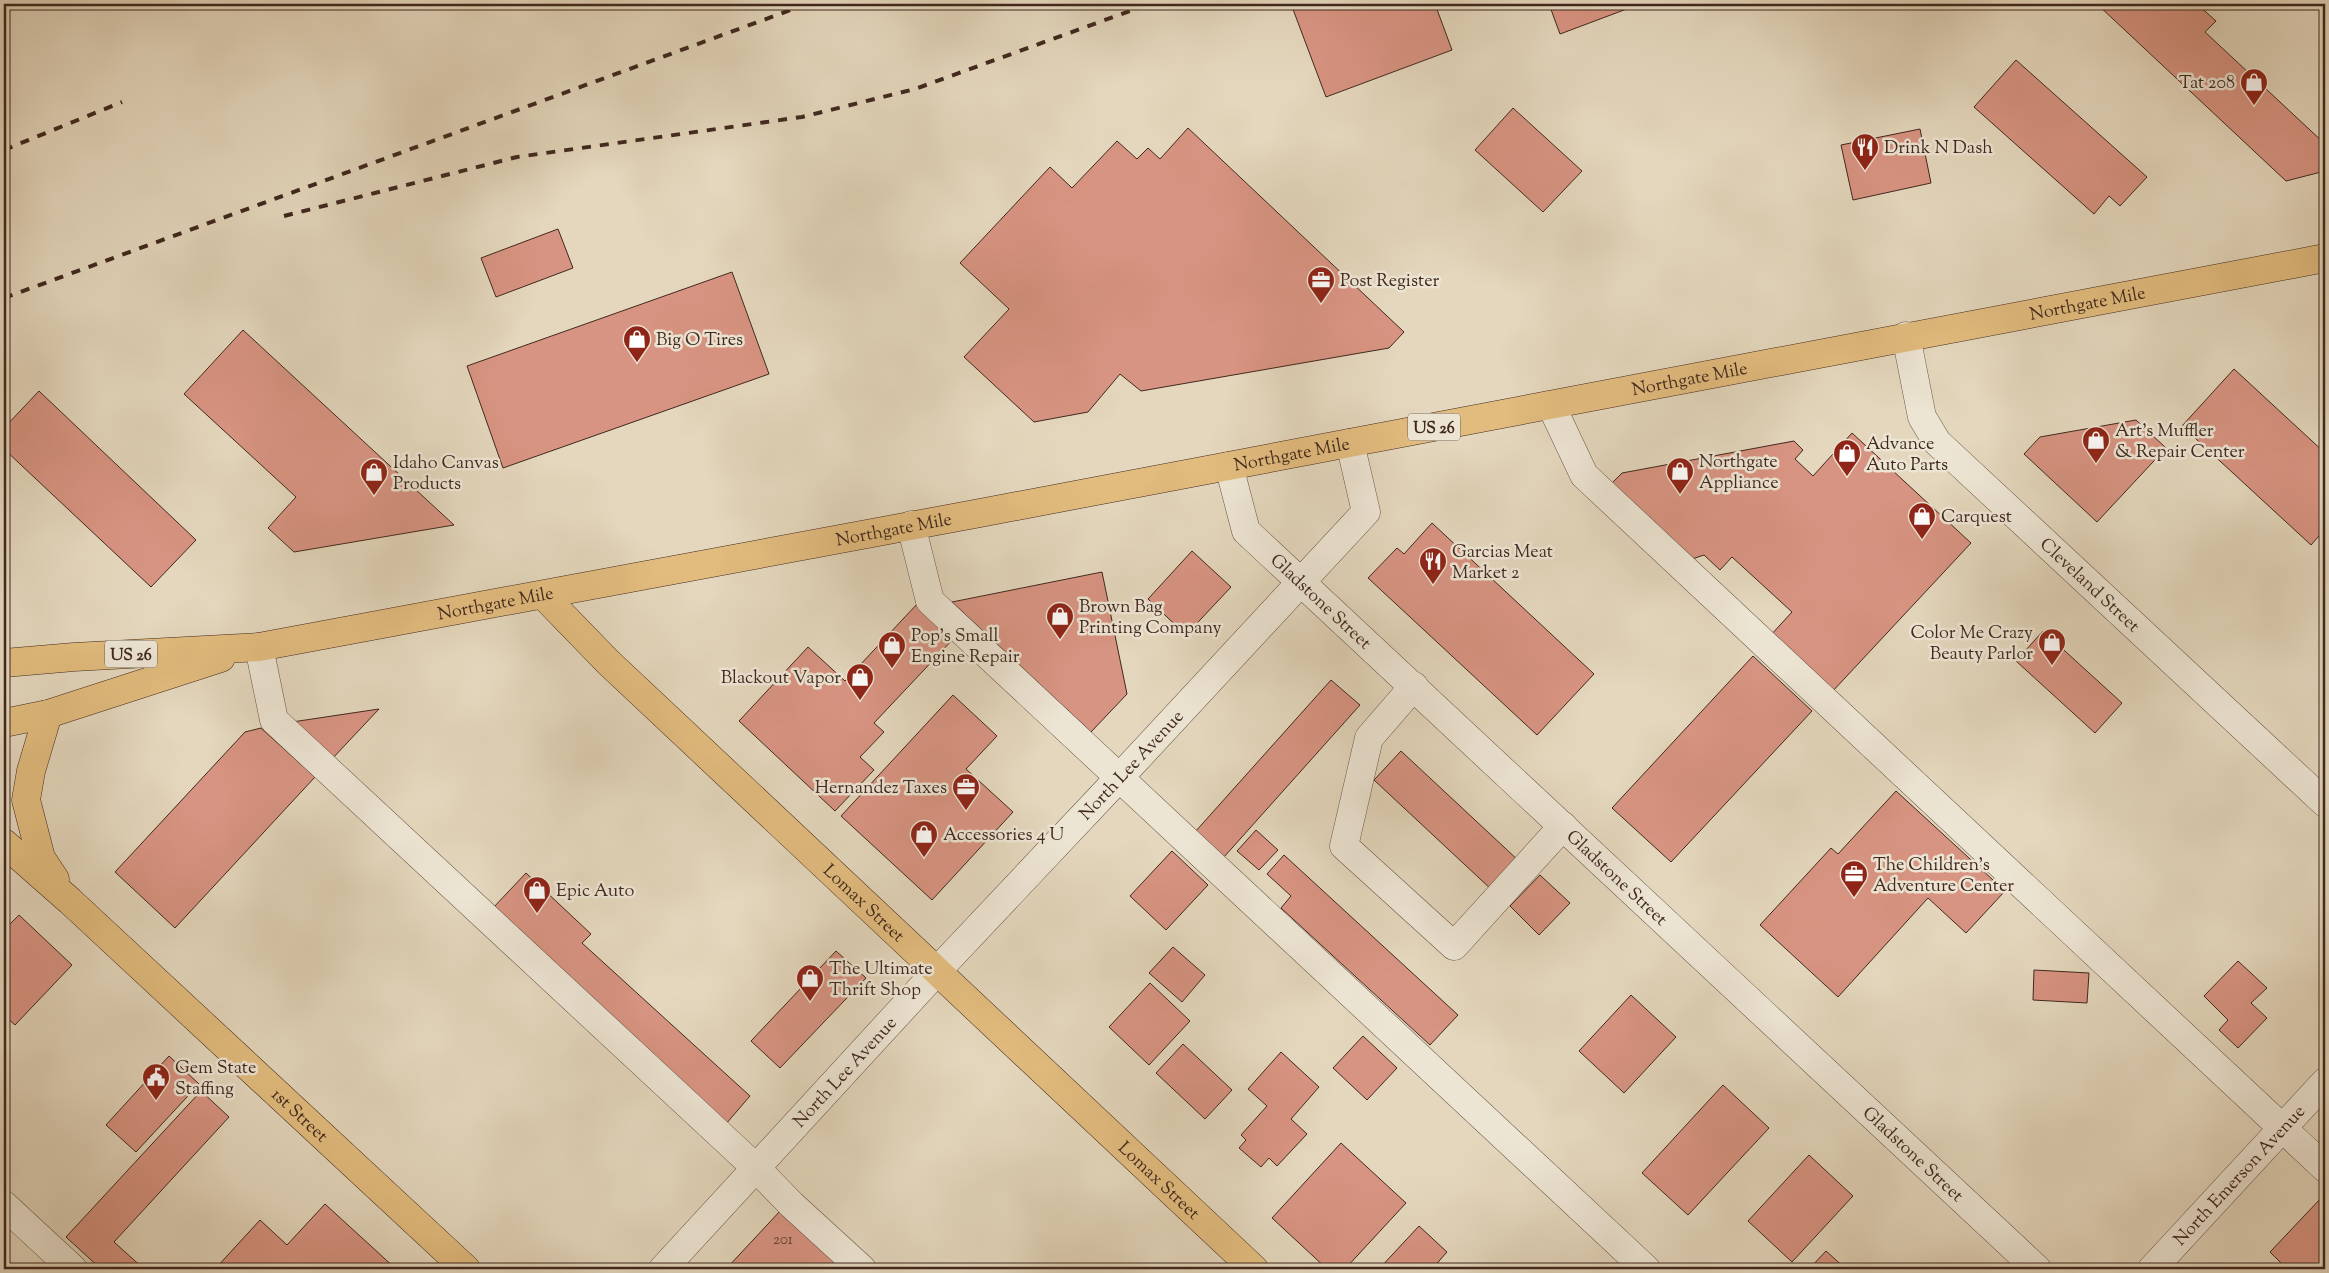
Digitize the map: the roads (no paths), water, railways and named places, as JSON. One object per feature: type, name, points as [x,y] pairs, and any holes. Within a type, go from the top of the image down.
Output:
[{"type":"main road","name":"Northgate Mile","points":[[4,723],[48,714],[259,647],[1229,466],[2325,258]]},
{"type":"main road","name":"Lomax Street","points":[[543,595],[614,667],[1254,1269]]},
{"type":"main road","name":"Northgate Mile","points":[[4,664],[74,657],[259,647]]},
{"type":"main road","name":"1st Street","points":[[48,714],[31,772],[26,800],[41,858],[70,901]]},
{"type":"main road","name":"1st Street","points":[[4,843],[70,901],[466,1269]]},
{"type":"street","name":"Cleveland Street","points":[[1906,336],[1922,417],[1937,442],[2325,803]]},
{"type":"street","points":[[1551,405],[1584,475],[2325,1168]]},
{"type":"street","name":"North Lee Avenue","points":[[663,1269],[937,971],[1366,512],[1350,443]]},
{"type":"street","name":"Gladstone Street","points":[[1229,466],[1246,531],[2037,1269]]},
{"type":"street","points":[[911,525],[930,601],[1646,1269]]},
{"type":"street","points":[[259,647],[274,720],[862,1269]]},
{"type":"street","points":[[1414,686],[1369,738],[1344,846],[1454,946],[1563,826]]},
{"type":"street","name":"North Emerson Avenue","points":[[2152,1269],[2325,1082]]},
{"type":"street","points":[[4,1205],[73,1269]]},
{"type":"railway","points":[[4,298],[807,4]]},
{"type":"railway","points":[[284,216],[517,157],[802,117],[915,89],[1149,4]]},
{"type":"railway","points":[[4,150],[122,102]]},
{"type":"place","name":"Tat 208","points":[[2254,106]]},
{"type":"place","name":"Drink N Dash","points":[[1865,171]]},
{"type":"place","name":"Post Register","points":[[1321,304]]},
{"type":"place","name":"Big O Tires","points":[[637,363]]},
{"type":"place","name":"Art's Muffler & Repair Center","points":[[2096,464]]},
{"type":"place","name":"Advance Auto Parts","points":[[1847,477]]},
{"type":"place","name":"Northgate Appliance","points":[[1680,495]]},
{"type":"place","name":"Idaho Canvas Products","points":[[374,496]]},
{"type":"place","name":"Carquest","points":[[1922,540]]},
{"type":"place","name":"Garcias Meat Market 2","points":[[1433,585]]},
{"type":"place","name":"Brown Bag Printing Company","points":[[1060,640]]},
{"type":"place","name":"Color Me Crazy Beauty Parlor","points":[[2052,666]]},
{"type":"place","name":"Pop's Small Engine Repair","points":[[892,669]]},
{"type":"place","name":"Blackout Vapor","points":[[860,701]]},
{"type":"place","name":"Hernandez Taxes","points":[[966,811]]},
{"type":"place","name":"Accessories 4 U","points":[[924,858]]},
{"type":"place","name":"The Children's Adventure Center","points":[[1854,898]]},
{"type":"place","name":"Epic Auto","points":[[537,914]]},
{"type":"place","name":"The Ultimate Thrift Shop","points":[[810,1002]]},
{"type":"place","name":"Gem State Staffing","points":[[156,1101]]}]
